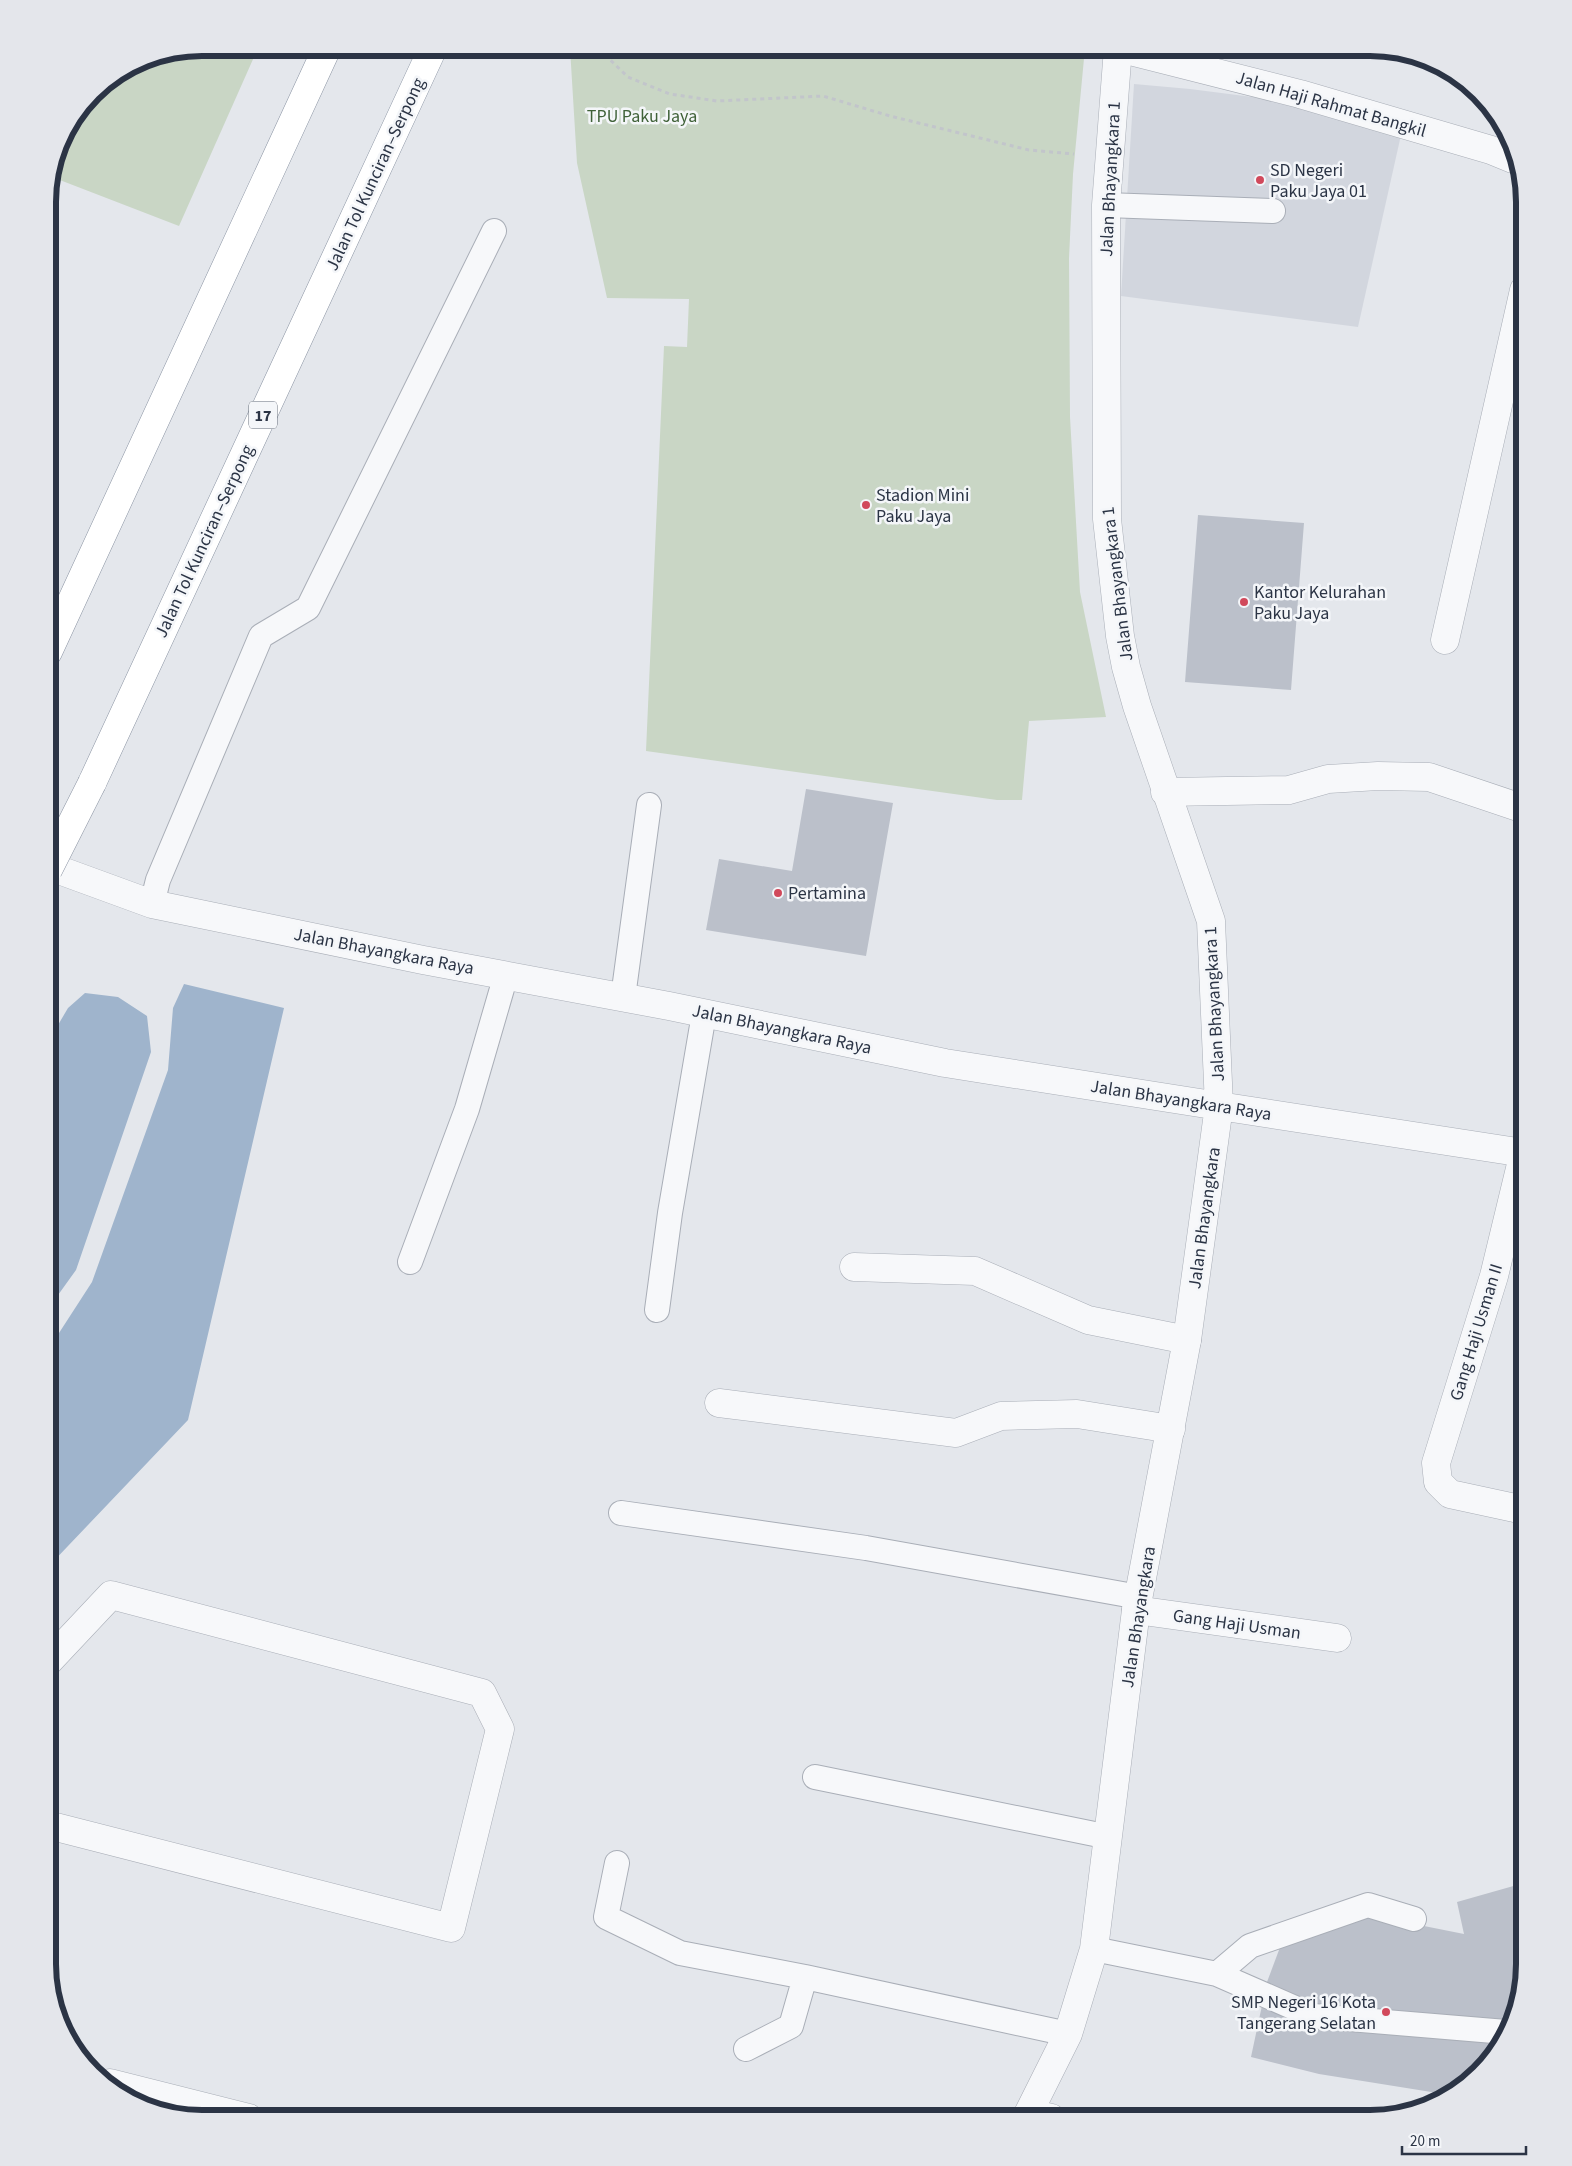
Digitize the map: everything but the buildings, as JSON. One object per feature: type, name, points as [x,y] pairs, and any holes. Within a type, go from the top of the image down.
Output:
[{"type":"highway","points":[[57,633],[323,57]]},
{"type":"highway","name":"Jalan Tol Kunciran–Serpong","points":[[57,851],[92,783],[429,57]]},
{"type":"street","name":"Jalan Bhayangkara 1","points":[[1117,57],[1106,205],[1107,519],[1120,636],[1126,667],[1165,792],[1211,922],[1219,1106]]},
{"type":"street","name":"Jalan Haji Rahmat Bangkil","points":[[1154,57],[1300,94],[1491,150],[1509,157]]},
{"type":"street","points":[[1445,640],[1516,325]]},
{"type":"street","points":[[1165,792],[1289,790],[1328,779],[1378,776],[1429,777],[1516,806]]},
{"type":"street","name":"Jalan Bhayangkara Raya","points":[[57,871],[152,904],[423,960],[623,997],[944,1063],[1516,1152]]},
{"type":"street","name":"Jalan Bhayangkara","points":[[1038,2110],[1068,2034],[1094,1950],[1137,1604],[1187,1340],[1219,1106]]},
{"type":"street","name":"Gang Haji Usman II","points":[[1516,1186],[1494,1276],[1436,1464],[1438,1482],[1450,1494],[1516,1508]]},
{"type":"street","points":[[854,1267],[975,1271],[1088,1320],[1187,1340]]},
{"type":"street","points":[[720,1403],[956,1433],[1001,1416],[1077,1414],[1171,1429]]},
{"type":"street","points":[[56,1653],[111,1595],[482,1693],[500,1729],[451,1928],[56,1827]]},
{"type":"street","name":"Gang Haji Usman","points":[[1137,1604],[1337,1638]]},
{"type":"street","points":[[123,2086],[213,2109]]},
{"type":"lane","points":[[1106,205],[1273,211]]},
{"type":"lane","points":[[152,904],[158,880],[260,636],[308,608],[494,231]]},
{"type":"lane","points":[[623,997],[649,805]]},
{"type":"lane","points":[[410,1262],[467,1109],[506,975]]},
{"type":"lane","points":[[657,1310],[670,1213],[704,1014]]},
{"type":"lane","points":[[621,1513],[866,1548],[1137,1604]]},
{"type":"lane","points":[[815,1776],[1109,1837]]},
{"type":"lane","points":[[617,1863],[606,1917],[680,1953],[805,1977],[1068,2034]]},
{"type":"lane","points":[[1217,1974],[1250,1946],[1368,1905],[1414,1919]]},
{"type":"lane","points":[[1094,1950],[1217,1974],[1313,2016],[1499,2031]]},
{"type":"lane","points":[[746,2049],[791,2026],[805,1977]]},
{"type":"path","points":[[606,57],[628,77],[670,94],[717,100],[823,96],[890,116],[1029,150],[1109,158]]},
{"type":"shaded area","name":"SD Negeri Paku Jaya 01","points":[[1134,84],[1308,104],[1401,135],[1358,327],[1121,296]]},
{"type":"green space","points":[[193,57],[254,57],[179,226],[58,179],[67,146],[86,113],[106,92],[146,67],[174,59]]},
{"type":"green space","name":"Stadion Mini Paku Jaya","points":[[571,57],[1084,57],[1073,174],[1069,258],[1070,417],[1080,592],[1106,717],[1029,721],[1022,800],[997,800],[646,751],[664,346],[687,347],[689,299],[607,298],[577,163]]},
{"type":"water","points":[[184,984],[284,1008],[188,1420],[56,1558],[56,1337],[92,1282],[168,1070],[173,1008]]},
{"type":"water","points":[[85,993],[118,997],[147,1016],[151,1052],[76,1270],[56,1297],[57,1028],[68,1008]]},
{"type":"place","name":"SD Negeri Paku Jaya 01","points":[[1260,180]]},
{"type":"place","name":"Stadion Mini Paku Jaya","points":[[866,505]]},
{"type":"place","name":"Kantor Kelurahan Paku Jaya","points":[[1244,602]]},
{"type":"place","name":"Pertamina","points":[[778,893]]},
{"type":"place","name":"SMP Negeri 16 Kota Tangerang Selatan","points":[[1386,2012]]},
{"type":"park label","name":"TPU Paku Jaya","points":[[642,116]]}]
